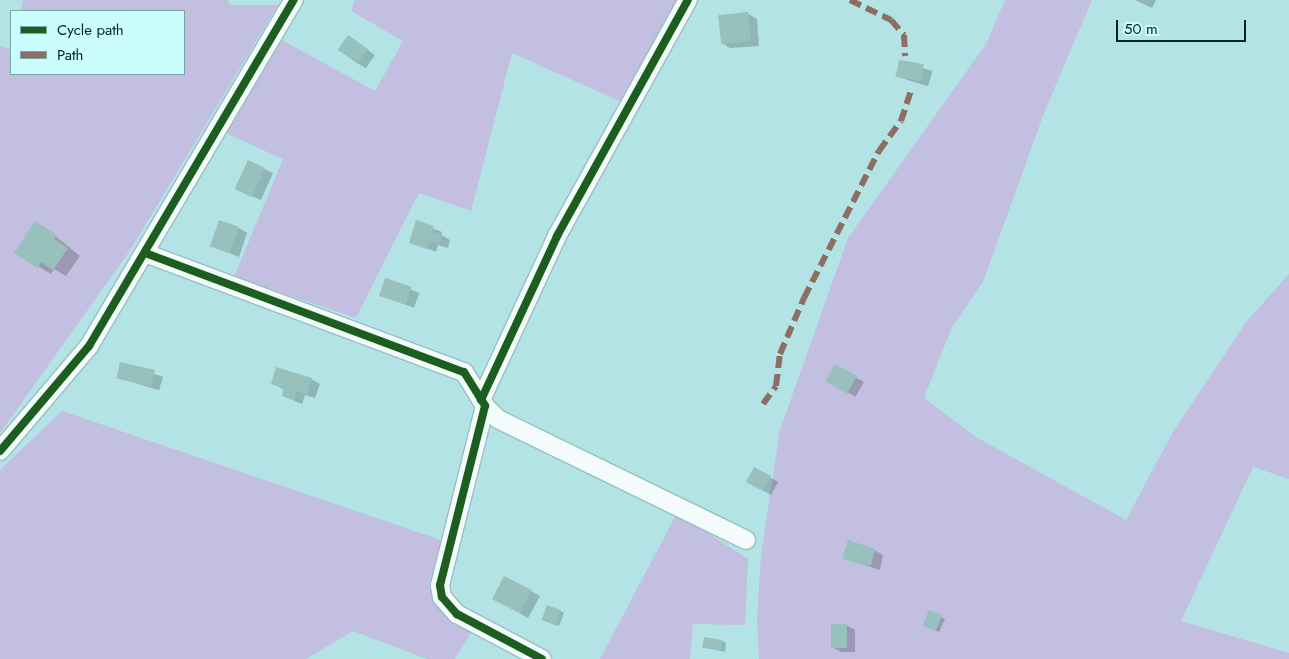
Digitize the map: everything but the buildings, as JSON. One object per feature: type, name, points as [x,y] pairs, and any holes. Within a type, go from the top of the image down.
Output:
[{"type":"street","points":[[1,449],[89,346],[146,253],[294,0]]},
{"type":"street","points":[[542,659],[457,614],[442,597],[440,585],[483,403],[557,236],[688,0]]},
{"type":"street","points":[[146,253],[464,372],[483,403],[498,418],[746,540]]},
{"type":"shaded area","points":[[23,0],[228,0],[230,5],[278,5],[129,252],[0,433],[0,46],[10,49],[10,75],[185,75],[185,10],[21,10]]},
{"type":"shaded area","points":[[355,0],[680,0],[624,103],[512,53],[471,211],[419,193],[356,318],[234,277],[283,159],[223,132],[278,38],[375,91],[403,41],[351,11]]},
{"type":"shaded area","points":[[1005,0],[1092,0],[1044,113],[983,282],[952,327],[924,398],[976,437],[1126,520],[1174,430],[1246,322],[1289,274],[1289,479],[1253,467],[1181,621],[1289,653],[1289,659],[759,659],[757,619],[761,555],[780,430],[848,238],[986,44]]},
{"type":"shaded area","points":[[62,411],[444,541],[434,584],[435,603],[454,619],[473,629],[455,659],[427,659],[353,631],[306,659],[0,659],[0,470]]},
{"type":"shaded area","points":[[677,513],[748,559],[745,625],[693,624],[690,659],[600,659]]},
{"type":"marked path","points":[[850,0],[891,20],[904,35],[905,56]]},
{"type":"marked path","points":[[763,404],[776,386],[780,354],[804,298],[879,151],[901,121],[911,91]]},
{"type":"cycle path","points":[[0,451],[89,346],[294,0]]},
{"type":"cycle path","points":[[481,400],[557,236],[688,0]]},
{"type":"cycle path","points":[[145,253],[464,372],[485,406],[440,585],[442,597],[457,614],[542,659]]}]
